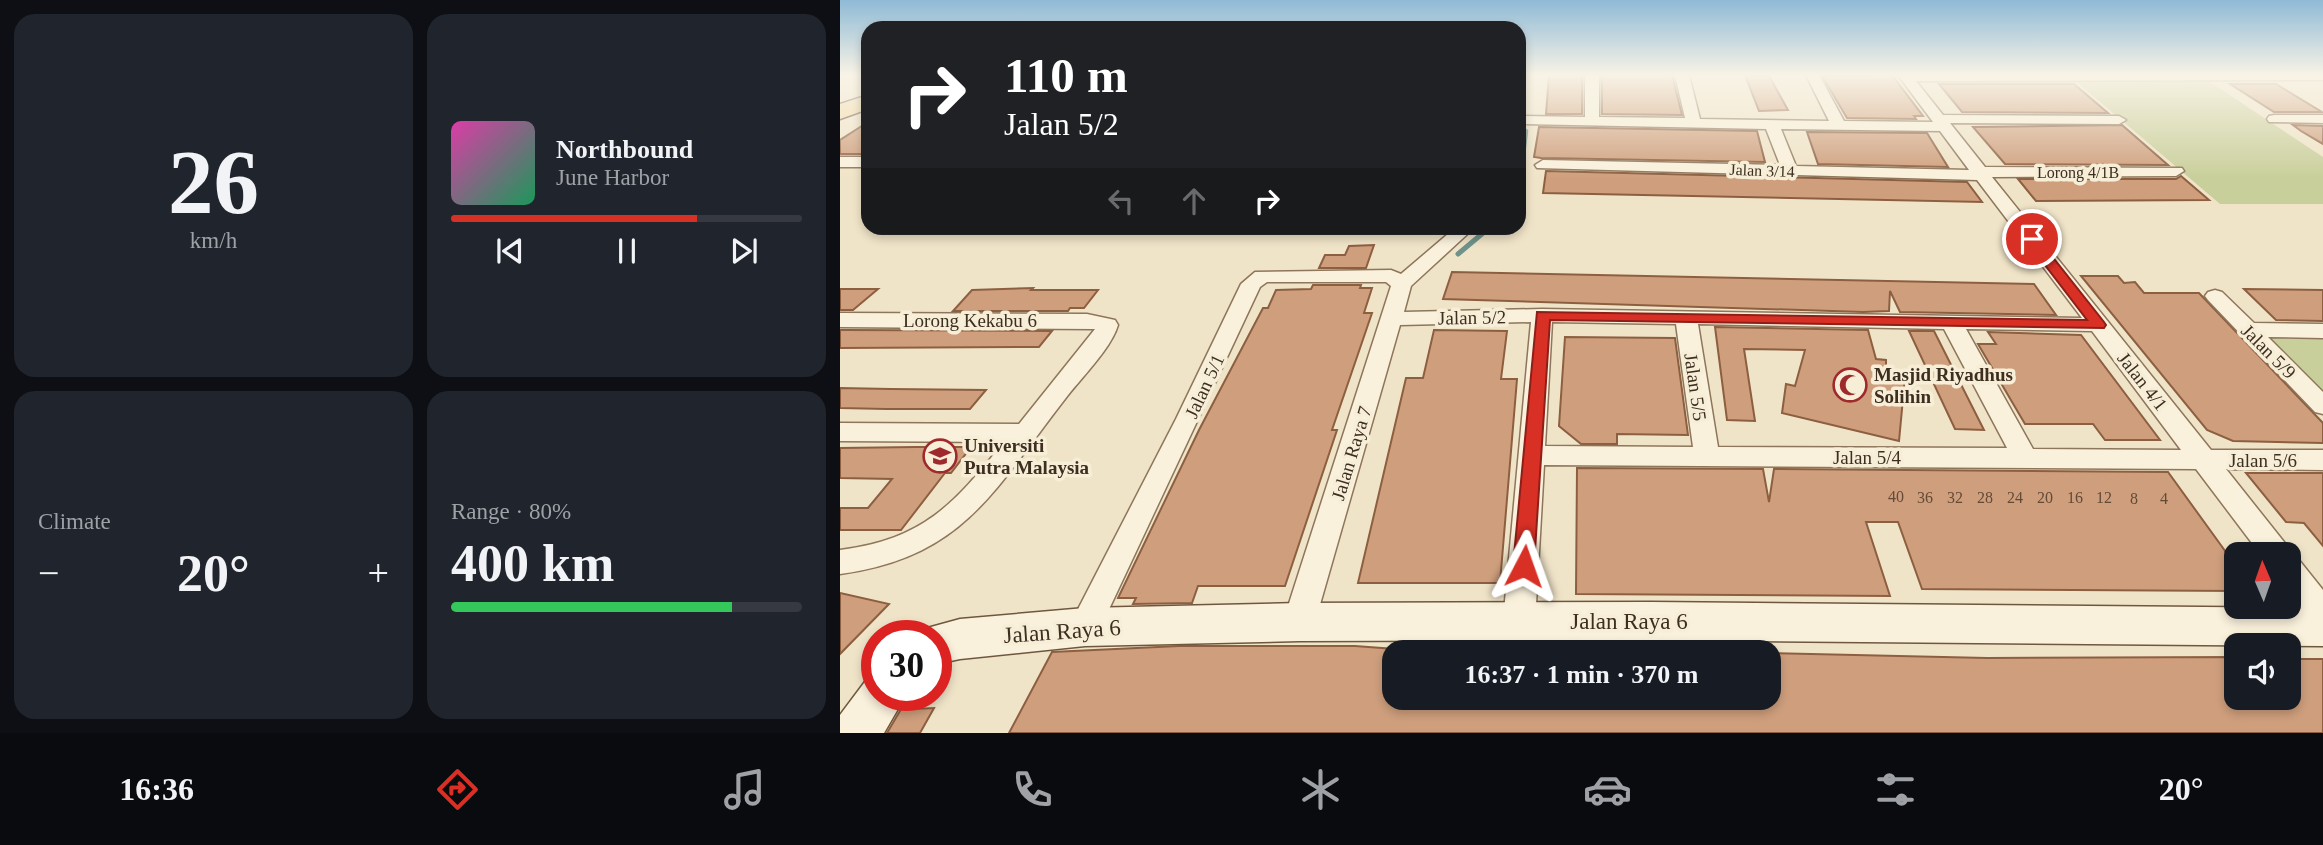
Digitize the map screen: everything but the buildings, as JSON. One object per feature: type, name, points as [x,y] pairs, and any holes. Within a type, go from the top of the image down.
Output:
[{"type":"street","points":[[1592,109],[1592,121]]},
{"type":"street","points":[[1691,109],[1694,123]]},
{"type":"street","points":[[1830,109],[1839,125]]},
{"type":"street","name":"Jalan 4/1","points":[[1930,109],[2267,542]]},
{"type":"street","points":[[2274,119],[2323,119]]},
{"type":"street","points":[[1526,120],[1839,125],[2119,120]]},
{"type":"street","points":[[1772,124],[1790,171]]},
{"type":"street","points":[[840,162],[861,162]]},
{"type":"street","name":"Jalan 3/14","points":[[1543,165],[1980,173]]},
{"type":"street","name":"Lorong 4/1B","points":[[1980,173],[2176,171]]},
{"type":"street","points":[[1402,284],[1457,235]]},
{"type":"street","name":"Jalan 5/1","points":[[1084,626],[1188,419],[1251,284],[1262,276],[1391,276],[1402,284]]},
{"type":"street","name":"Jalan Raya 7","points":[[1299,622],[1402,284]]},
{"type":"street","name":"Jalan 5/9","points":[[2215,296],[2323,406]]},
{"type":"street","points":[[1519,622],[1542,315]]},
{"type":"street","name":"Jalan 5/2","points":[[1391,319],[1542,315],[2099,325]]},
{"type":"street","name":"Jalan 5/5","points":[[1686,318],[1707,456]]},
{"type":"street","name":"Lorong Kekabu 6","points":[[840,320],[1100,322],[1107,326],[1025,433]]},
{"type":"street","points":[[1951,322],[2025,458]]},
{"type":"street","points":[[2249,330],[2323,331]]},
{"type":"street","points":[[840,432],[1025,433]]},
{"type":"street","points":[[850,561],[896,551],[927,537],[945,524],[968,505],[1025,433]]},
{"type":"street","name":"Jalan 5/4","points":[[1532,455],[2203,459]]},
{"type":"street","name":"Jalan 5/6","points":[[2203,459],[2323,460]]},
{"type":"street","points":[[2301,585],[2323,613]]},
{"type":"street","name":"Jalan Raya 6","points":[[952,641],[1084,626],[1299,622],[2323,628]]},
{"type":"street","points":[[856,733],[872,711]]},
{"type":"green space","points":[[2109,109],[2251,109],[2323,157],[2323,204],[2220,204]]},
{"type":"green space","points":[[2263,338],[2323,339],[2323,399]]},
{"type":"waterway","points":[[1458,254],[1481,235]]},
{"type":"place","name":"Masjid Riyadhus Solihin","points":[[1850,385]]},
{"type":"place","name":"Universiti Putra Malaysia","points":[[940,456]]},
{"type":"route","points":[[1524,566],[1542,315],[2099,325],[2032,239]]}]
